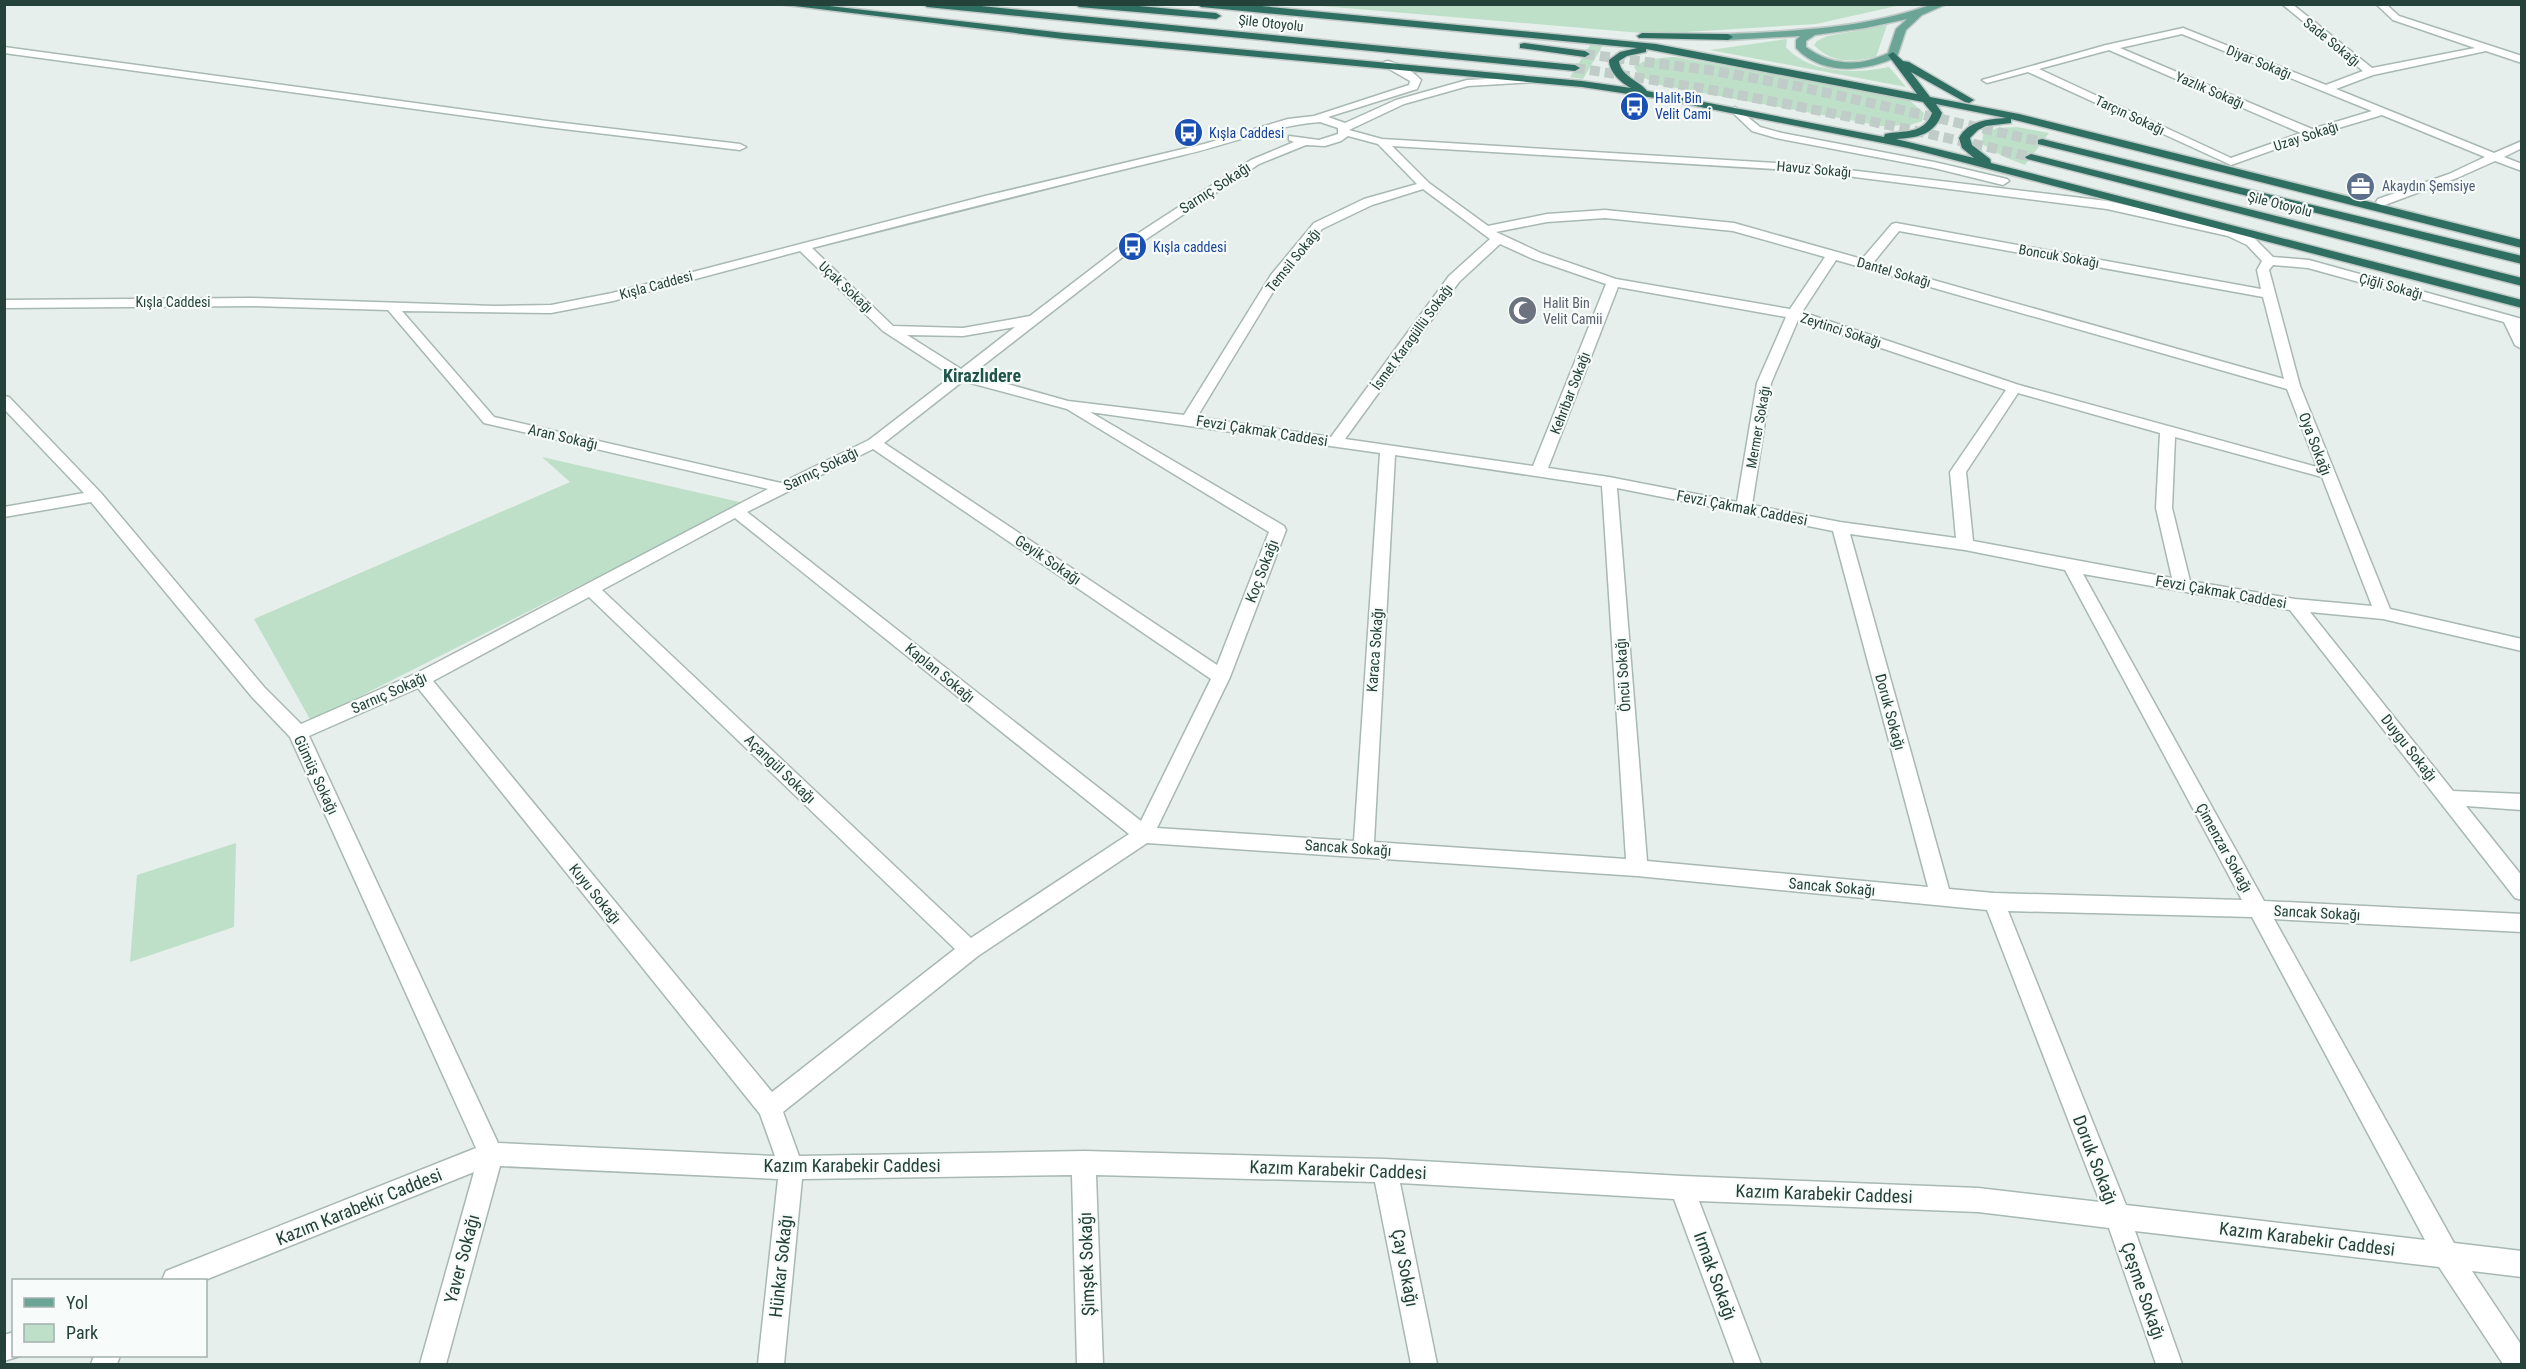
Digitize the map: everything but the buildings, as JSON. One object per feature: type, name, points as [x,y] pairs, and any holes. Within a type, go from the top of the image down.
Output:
[{"type":"highway","points":[[782,4],[1064,36],[1388,64],[1582,84],[1655,95],[1869,137],[2522,304]]},
{"type":"highway","name":"Şile Otoyolu","points":[[927,4],[1575,68]]},
{"type":"highway","name":"Şile Otoyolu","points":[[1079,4],[1441,35],[1497,42]]},
{"type":"highway","points":[[1201,4],[1656,47],[2019,117],[2522,244]]},
{"type":"highway","points":[[1488,30],[1629,36],[1728,37]]},
{"type":"highway","points":[[1655,95],[1626,81],[1614,66],[1614,60],[1624,54],[1656,47],[1728,37]]},
{"type":"highway","points":[[1508,44],[1585,54]]},
{"type":"highway","points":[[1869,137],[1910,134],[1929,129],[1935,122],[1937,113],[1893,55]]},
{"type":"highway","points":[[1893,55],[1964,98],[2019,117]]},
{"type":"highway","points":[[2009,172],[1970,151],[1964,140],[1971,128],[1980,124],[2003,121],[2068,129]]},
{"type":"highway","name":"Şile Otoyolu","points":[[2042,142],[2522,260]]},
{"type":"highway","name":"Şile Otoyolu","points":[[2031,157],[2522,282]]},
{"type":"main road","points":[[1728,37],[1813,31],[1917,15],[1943,4]]},
{"type":"main road","points":[[1813,31],[1801,40],[1801,48],[1810,56],[1828,63],[1850,66],[1869,65],[1882,62],[1893,55],[1901,29],[1917,15]]},
{"type":"street","name":"Sade Sokağı","points":[[2286,4],[2370,72],[2326,89]]},
{"type":"street","points":[[2380,4],[2396,18],[2522,60]]},
{"type":"street","name":"Diyar Sokağı","points":[[1987,80],[2110,47],[2183,31],[2522,168]]},
{"type":"street","name":"Yazlık Sokağı","points":[[2110,47],[2311,133]]},
{"type":"street","points":[[2370,72],[2486,48]]},
{"type":"street","points":[[4,50],[547,124],[740,147]]},
{"type":"street","points":[[1314,117],[1413,87],[1416,80],[1388,64]]},
{"type":"street","name":"Tarçın Sokağı","points":[[2030,69],[2231,162]]},
{"type":"street","name":"Sarnıç Sokağı","points":[[298,733],[421,679],[736,511],[874,443],[1249,155],[1304,142],[1338,139],[1345,129],[1400,102],[1467,83],[1536,80]]},
{"type":"street","points":[[1735,110],[1756,129],[1780,136],[1934,165],[1994,179],[2039,195]]},
{"type":"street","name":"Uzay Sokağı","points":[[2231,162],[2311,133],[2381,112]]},
{"type":"street","name":"Kışla Caddesi","points":[[4,304],[252,302],[551,309],[613,297],[1033,187],[1212,145],[1314,117]]},
{"type":"street","name":"Havuz Sokağı","points":[[1314,117],[1333,120],[1345,129],[1382,142],[1807,168],[2108,205],[2232,233],[2251,242],[2266,266]]},
{"type":"street","points":[[1290,124],[1287,132],[1290,136],[1304,142]]},
{"type":"street","name":"Zeytinci Sokağı","points":[[1382,142],[1425,185],[1492,235],[1537,256],[1613,282],[1794,314],[2014,388],[2327,474]]},
{"type":"street","points":[[2382,202],[2453,176],[2522,144]]},
{"type":"street","points":[[1212,145],[1249,155]]},
{"type":"street","name":"Temsil Sokağı","points":[[1188,420],[1277,275],[1318,226],[1368,202],[1425,185]]},
{"type":"street","name":"Dantel Sokağı","points":[[1492,235],[1547,218],[1605,214],[1734,227],[2293,386]]},
{"type":"street","name":"Boncuk Sokağı","points":[[1865,264],[1896,227],[2269,294]]},
{"type":"street","name":"İsmet Karagüllü Sokağı","points":[[1334,443],[1454,279],[1492,235]]},
{"type":"street","name":"Uçak Sokağı","points":[[803,247],[888,328],[962,376]]},
{"type":"street","name":"Mermer Sokağı","points":[[1744,508],[1764,383],[1794,314],[1833,254]]},
{"type":"street","name":"Çiğli Sokağı","points":[[2266,266],[2309,264],[2516,321]]},
{"type":"street","name":"Oya Sokağı","points":[[2266,266],[2269,294],[2293,386],[2383,613]]},
{"type":"street","name":"Kehribar Sokağı","points":[[1539,471],[1613,282]]},
{"type":"street","name":"Aran Sokağı","points":[[391,306],[489,420],[783,488]]},
{"type":"street","points":[[888,328],[929,334],[978,332],[1011,325],[1042,313]]},
{"type":"street","points":[[2516,321],[2522,345]]},
{"type":"street","name":"Fevzi Çakmak Caddesi","points":[[962,376],[1067,405],[1188,420],[1609,482],[1840,527],[1965,545],[2295,605],[2383,613],[2522,645]]},
{"type":"street","points":[[1965,545],[1958,472],[2014,388]]},
{"type":"street","name":"Gümüş Sokağı","points":[[6,403],[95,496],[258,692],[298,733],[491,1154]]},
{"type":"street","name":"Koç Sokağı","points":[[1067,405],[1278,530],[1221,677],[1144,835]]},
{"type":"street","points":[[2168,430],[2164,508],[2182,584]]},
{"type":"street","name":"Geyik Sokağı","points":[[874,443],[1221,677]]},
{"type":"street","name":"Karaca Sokağı","points":[[1364,849],[1388,450]]},
{"type":"street","name":"Öncü Sokağı","points":[[1609,482],[1637,868]]},
{"type":"street","points":[[4,512],[95,496]]},
{"type":"street","name":"Kaplan Sokağı","points":[[736,511],[1144,835]]},
{"type":"street","name":"Doruk Sokağı","points":[[1840,527],[1941,897]]},
{"type":"street","name":"Çimenzar Sokağı","points":[[2071,566],[2447,1256],[2518,1365]]},
{"type":"street","name":"Açangül Sokağı","points":[[590,588],[970,950]]},
{"type":"street","name":"Duygu Sokağı","points":[[2295,605],[2522,892]]},
{"type":"street","name":"Kuyu Sokağı","points":[[421,679],[770,1108],[791,1168]]},
{"type":"street","points":[[2448,798],[2522,802]]},
{"type":"street","points":[[770,1108],[970,950],[1144,835]]},
{"type":"street","name":"Sancak Sokağı","points":[[1144,835],[1637,868],[1994,902],[2258,909],[2522,923]]},
{"type":"street","name":"Doruk Sokağı","points":[[1994,902],[2118,1217]]},
{"type":"street","name":"Kazım Karabekir Caddesi","points":[[180,1279],[491,1154],[791,1168],[1084,1163],[1385,1171],[1682,1188],[1978,1200],[2522,1264]]},
{"type":"street","name":"Yaver Sokağı","points":[[433,1365],[491,1154]]},
{"type":"street","name":"Şimşek Sokağı","points":[[1084,1163],[1090,1365]]},
{"type":"street","name":"Hünkar Sokağı","points":[[771,1365],[791,1168]]},
{"type":"street","name":"Çay Sokağı","points":[[1385,1171],[1424,1365]]},
{"type":"street","name":"Irmak Sokağı","points":[[1682,1188],[1748,1365]]},
{"type":"street","name":"Çeşme Sokağı","points":[[2118,1217],[2169,1365]]},
{"type":"green space","points":[[1310,5],[1901,5],[1816,24],[1653,34]]},
{"type":"green space","points":[[1887,25],[1876,57],[1843,60],[1828,56],[1814,45],[1827,36]]},
{"type":"green space","points":[[1787,39],[1786,47],[1807,62],[1835,70],[1849,71],[1889,67],[1906,87],[1710,50]]},
{"type":"green space","points":[[1591,44],[1603,45],[1583,79],[1570,77]]},
{"type":"green space","points":[[1675,57],[1907,98],[1924,113],[1922,121],[1910,125],[1882,126],[1660,85],[1640,76],[1634,67],[1648,60]]},
{"type":"green space","points":[[2017,127],[2049,133],[2025,165],[2004,157],[1982,144],[1983,134],[1997,128]]},
{"type":"green space","points":[[542,457],[744,503],[311,721],[254,619],[570,482]]},
{"type":"green space","points":[[236,843],[234,927],[130,962],[137,875]]},
{"type":"tunnel","points":[[1585,54],[1715,71],[1801,87],[2042,142]]},
{"type":"tunnel","points":[[1575,68],[1690,86],[1804,108],[2031,157]]},
{"type":"place","name":"Halit Bin Velit Cami","points":[[1634,106]]},
{"type":"place","name":"Kışla Caddesi","points":[[1188,133]]},
{"type":"place","name":"Akaydın Şemsiye","points":[[2361,186]]},
{"type":"place","name":"Kışla caddesi","points":[[1132,247]]},
{"type":"place","name":"Halit Bin Velit Camii","points":[[1522,311]]},
{"type":"district","name":"Kirazlıdere","points":[[982,376]]}]
